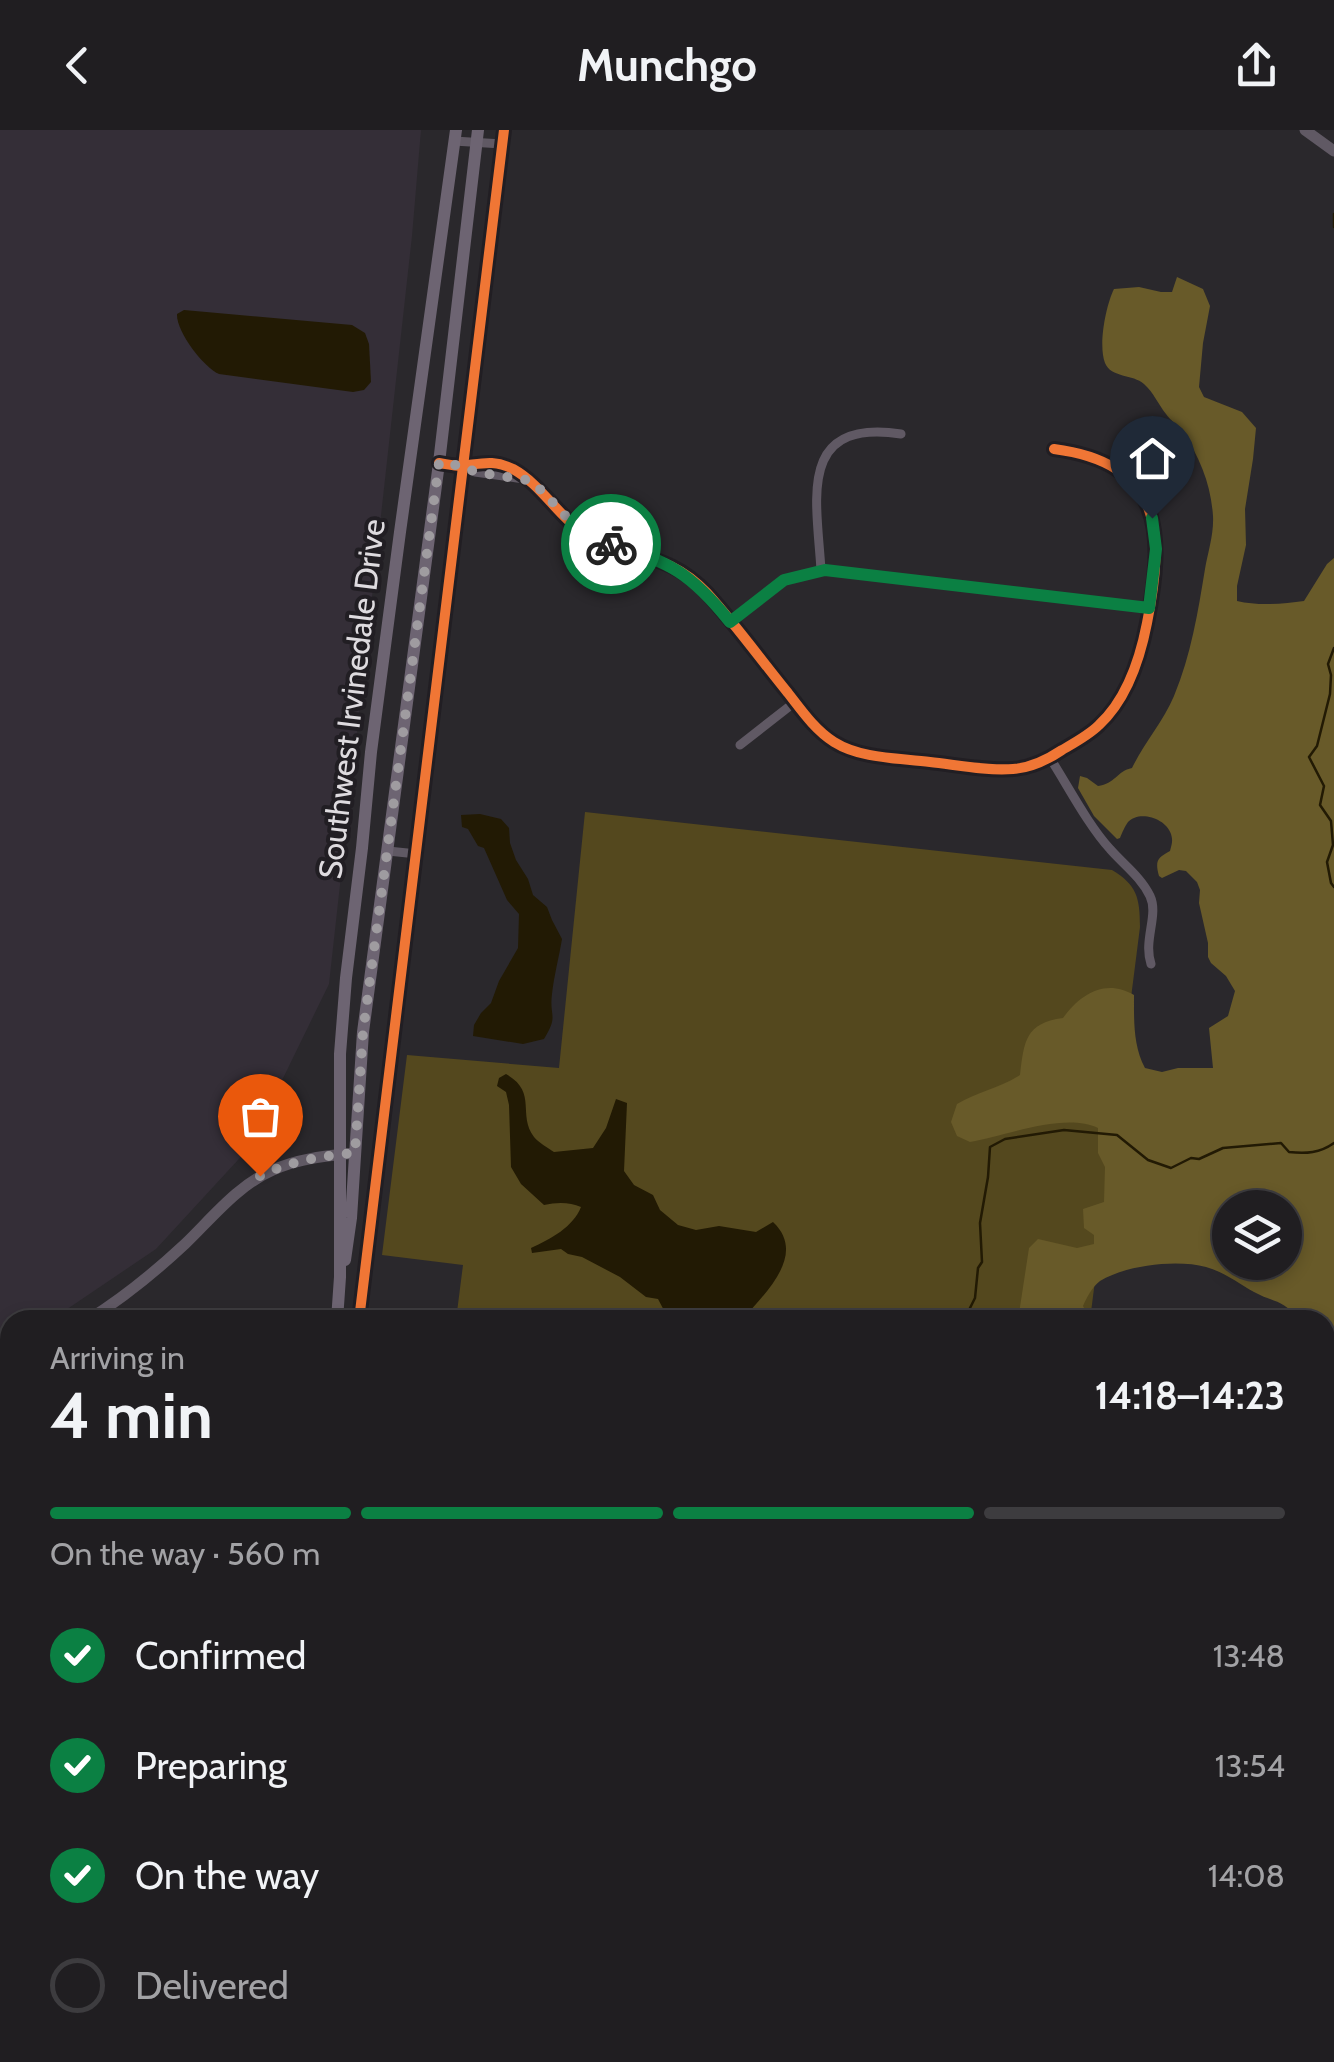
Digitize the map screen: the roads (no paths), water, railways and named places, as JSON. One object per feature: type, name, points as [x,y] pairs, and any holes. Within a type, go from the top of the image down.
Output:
[{"type":"main road","name":"Southwest Irvinedale Drive","points":[[348,1154],[340,1054],[348,962],[371,752],[455,136]]},
{"type":"main road","name":"Southwest Irvinedale Drive","points":[[338,1310],[348,1154],[439,463],[477,136]]},
{"type":"street","points":[[360,1310],[504,130]]},
{"type":"street","points":[[1305,130],[1334,151]]},
{"type":"street","points":[[455,136],[477,136],[502,144]]},
{"type":"street","points":[[821,570],[816,490],[821,462],[839,441],[854,434],[901,434]]},
{"type":"street","points":[[439,463],[527,480],[586,534],[681,571],[704,591],[817,730],[842,746],[860,753],[996,769],[1023,768],[1050,758],[1097,728],[1116,704],[1136,660],[1149,608],[1156,549],[1146,501],[1124,475],[1109,465],[1054,449]]},
{"type":"street","points":[[730,622],[784,580],[821,570],[1149,608]]},
{"type":"street","points":[[740,745],[795,702]]},
{"type":"street","points":[[1050,758],[1103,840],[1151,896],[1153,911],[1147,951],[1151,964]]},
{"type":"street","points":[[388,851],[417,854]]},
{"type":"street","points":[[102,1310],[148,1277],[251,1182],[306,1159],[348,1154]]},
{"type":"waterway","points":[[1334,214],[1334,227]]},
{"type":"waterway","points":[[1334,648],[1328,664],[1330,694],[1317,746],[1309,757],[1324,786],[1320,805],[1331,821],[1333,845],[1327,862],[1334,887]]},
{"type":"waterway","points":[[969,1310],[982,1262],[980,1223],[990,1147],[1005,1139],[1064,1130],[1117,1135],[1148,1160],[1171,1168],[1223,1148],[1281,1143],[1289,1152],[1307,1153],[1334,1143]]}]
